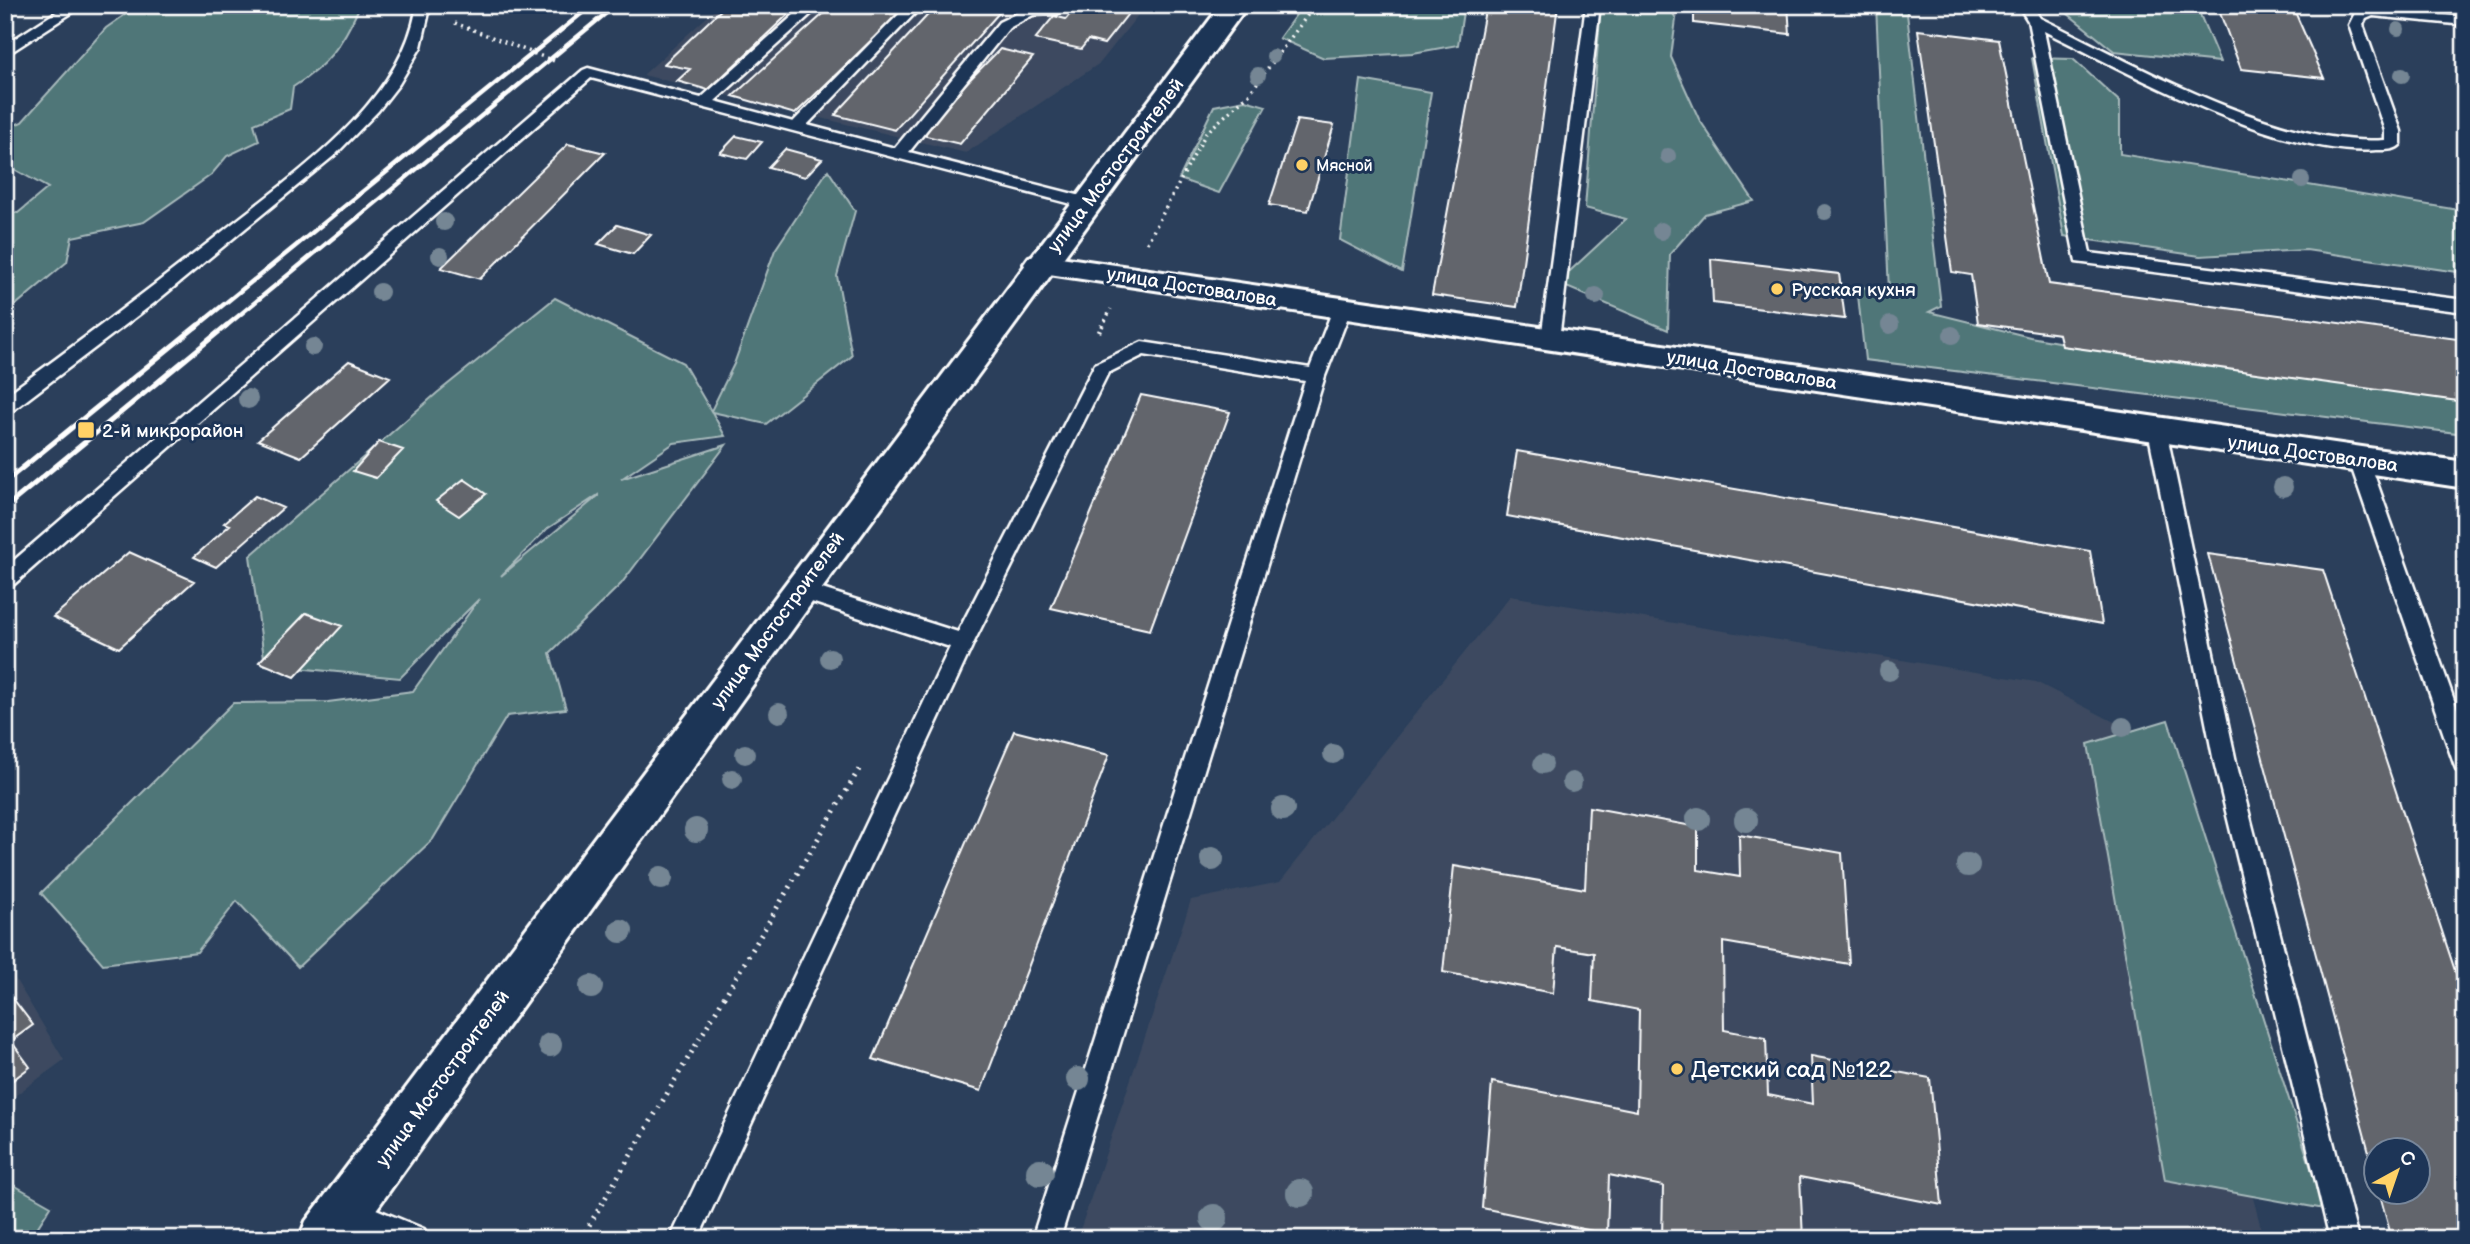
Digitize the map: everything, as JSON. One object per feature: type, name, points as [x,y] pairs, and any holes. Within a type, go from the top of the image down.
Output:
[{"type":"main road","name":"улица Мостостроителей","points":[[334,1225],[1040,264],[1235,5]]},
{"type":"main road","name":"улица Достовалова","points":[[1040,264],[2465,475]]},
{"type":"lane","points":[[5,51],[77,5]]},
{"type":"lane","points":[[703,104],[814,5]]},
{"type":"lane","points":[[796,128],[916,5]]},
{"type":"lane","points":[[898,155],[1004,25],[1030,11],[1052,10],[1064,5]]},
{"type":"lane","points":[[1550,339],[1593,5]]},
{"type":"lane","points":[[2025,5],[2035,21],[2082,258],[2465,306]]},
{"type":"lane","points":[[5,406],[139,307],[316,165],[382,96],[401,69],[419,36],[420,7]]},
{"type":"lane","points":[[2035,21],[2239,116],[2314,140],[2375,149],[2393,144],[2393,131],[2356,25],[2360,16],[2372,12],[2465,21]]},
{"type":"lane","points":[[5,580],[588,73],[1087,203]]},
{"type":"lane","points":[[1046,1239],[1316,376],[1342,309]]},
{"type":"lane","points":[[684,1239],[963,642],[1101,369],[1142,348],[1316,376]]},
{"type":"lane","points":[[2157,430],[2225,762],[2344,1239]]},
{"type":"lane","points":[[2359,460],[2465,764]]},
{"type":"lane","points":[[800,590],[963,642]]},
{"type":"lane","points":[[334,1225],[414,1239]]},
{"type":"path","points":[[420,7],[482,34],[588,73]]},
{"type":"shaded area","points":[[720,5],[1146,5],[1100,63],[966,153],[643,75]]},
{"type":"shaded area","name":"Детский сад №122","points":[[1510,596],[2036,682],[2128,729],[2264,1239],[1077,1239],[1191,900],[1280,882]]},
{"type":"shaded area","points":[[5,962],[64,1060],[5,1103]]},
{"type":"green space","points":[[139,5],[356,5],[359,8],[333,53],[316,71],[293,87],[290,109],[254,124],[259,141],[227,156],[211,175],[144,222],[72,237],[67,262],[5,314],[5,212],[18,213],[48,188],[5,164],[5,129],[22,122],[106,28]]},
{"type":"green space","points":[[1303,5],[1464,5],[1458,45],[1413,53],[1324,58],[1279,38]]},
{"type":"green space","points":[[1601,5],[1669,5],[1676,19],[1671,57],[1699,119],[1754,201],[1705,214],[1670,254],[1668,330],[1557,283],[1626,219],[1585,208]]},
{"type":"green space","points":[[1876,5],[1906,5],[1941,306],[1929,312],[2030,337],[2164,361],[2465,399],[2465,434],[1865,360],[1857,286],[1889,292]]},
{"type":"green space","points":[[2057,5],[2196,5],[2220,62],[2114,51]]},
{"type":"green space","points":[[2032,58],[2073,59],[2120,102],[2120,154],[2465,211],[2465,273],[2306,250],[2200,256],[2064,236]]},
{"type":"green space","points":[[1361,80],[1431,92],[1402,272],[1340,240]]},
{"type":"green space","points":[[1245,100],[1266,106],[1219,193],[1179,179],[1214,106]]},
{"type":"green space","points":[[828,170],[855,211],[837,276],[852,356],[766,424],[712,412],[725,436],[674,443],[621,479],[726,445],[621,584],[550,653],[566,709],[507,716],[433,839],[298,967],[237,901],[197,952],[103,964],[41,893],[233,703],[328,702],[413,691],[479,599],[400,678],[265,665],[250,556],[437,393],[555,298],[683,363],[711,411],[734,364],[775,250]],"holes":[[[598,496],[501,576],[547,529]]]},
{"type":"green space","points":[[2168,720],[2324,1209],[2165,1180],[2088,744]]},
{"type":"green space","points":[[5,1180],[51,1206],[30,1239],[5,1239]]},
{"type":"building","points":[[726,5],[757,10],[762,5],[798,5],[708,90],[677,81],[690,69],[664,64]]},
{"type":"building","points":[[833,5],[908,5],[795,114],[733,96]]},
{"type":"building","points":[[937,5],[1006,5],[895,130],[835,115]]},
{"type":"building","points":[[1077,5],[1135,5],[1104,44],[1088,40],[1081,49],[1035,39],[1054,16],[1066,19]]},
{"type":"building","points":[[1486,5],[1558,5],[1517,307],[1432,295]]},
{"type":"building","points":[[1694,5],[1788,5],[1790,34],[1694,23]]},
{"type":"building","points":[[2217,5],[2292,5],[2324,78],[2241,69]]},
{"type":"building","points":[[1918,30],[1999,40],[2049,284],[2465,340],[2465,402],[2062,346],[2059,334],[1978,323],[1971,275],[1952,272]]},
{"type":"building","points":[[1000,49],[1033,57],[960,144],[926,136],[925,125]]},
{"type":"building","name":"Мясной","points":[[1297,120],[1334,125],[1308,211],[1269,205]]},
{"type":"building","points":[[736,136],[762,142],[747,159],[720,153]]},
{"type":"building","points":[[568,144],[605,153],[480,279],[441,268]]},
{"type":"building","points":[[785,149],[822,159],[805,177],[768,167]]},
{"type":"building","points":[[617,225],[651,235],[633,254],[598,244]]},
{"type":"building","name":"Русская кухня","points":[[1711,259],[1839,274],[1845,319],[1713,303]]},
{"type":"building","points":[[349,361],[390,377],[301,457],[258,440]]},
{"type":"building","points":[[1141,395],[1230,412],[1150,630],[1051,608]]},
{"type":"building","points":[[379,442],[403,450],[376,478],[353,471]]},
{"type":"building","points":[[1517,451],[2090,551],[2102,624],[1507,516]]},
{"type":"building","points":[[464,479],[486,494],[459,516],[436,501]]},
{"type":"building","points":[[255,496],[283,508],[216,567],[194,557],[230,525],[224,523]]},
{"type":"building","points":[[129,552],[194,581],[119,648],[53,617]]},
{"type":"building","points":[[2208,554],[2323,570],[2465,1001],[2465,1239],[2392,1239],[2383,1206],[2432,1206],[2432,1136],[2365,1136]]},
{"type":"building","points":[[306,613],[342,626],[295,677],[259,662]]},
{"type":"building","points":[[1014,731],[1109,755],[981,1091],[873,1059]]},
{"type":"building","points":[[1589,807],[1698,827],[1698,870],[1740,877],[1739,835],[1842,853],[1849,964],[1723,942],[1724,1030],[1766,1038],[1768,1095],[1813,1104],[1811,1056],[1930,1078],[1942,1205],[1800,1177],[1803,1239],[1662,1239],[1663,1186],[1609,1175],[1607,1234],[1482,1208],[1492,1082],[1637,1111],[1639,1010],[1592,1001],[1594,953],[1557,947],[1553,993],[1443,972],[1454,866],[1585,889]]},
{"type":"building","points":[[5,988],[33,1025],[11,1041],[30,1067],[5,1086]]},
{"type":"railway","points":[[196,327],[592,5]]},
{"type":"railway","points":[[225,327],[616,5]]},
{"type":"railway","points":[[5,482],[198,325]]},
{"type":"railway","points":[[5,508],[227,325]]},
{"type":"place","name":"Мясной","points":[[1302,165]]},
{"type":"place","name":"Русская кухня","points":[[1777,289]]},
{"type":"place","name":"2-й микрорайон","points":[[86,430]]},
{"type":"place","name":"Детский сад №122","points":[[1677,1069]]}]
